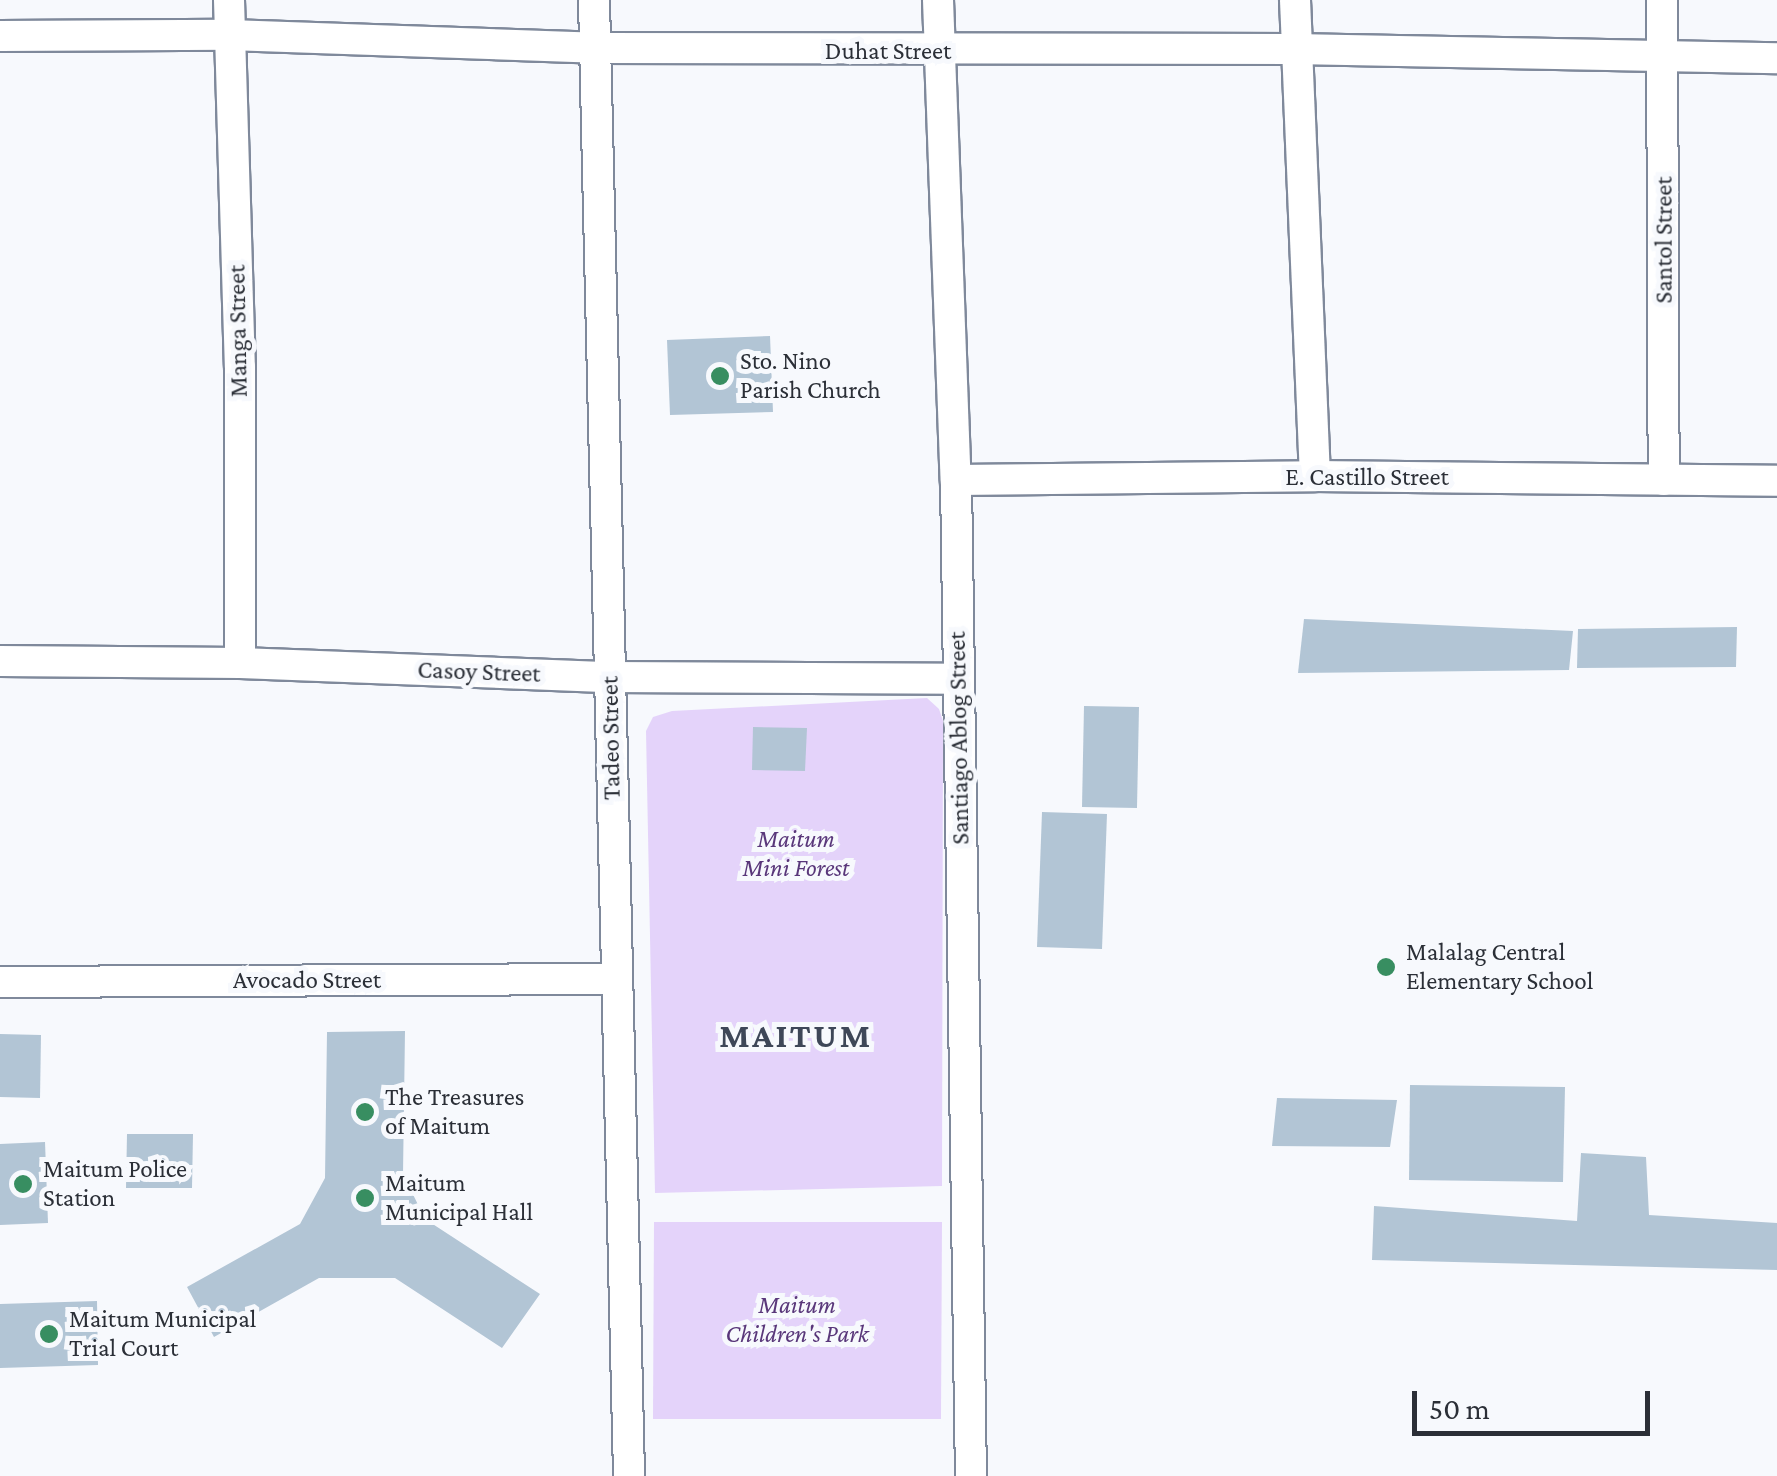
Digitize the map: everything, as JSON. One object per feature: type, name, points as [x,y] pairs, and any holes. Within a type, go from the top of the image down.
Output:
[{"type":"street","name":"Manga Street","points":[[229,0],[240,367],[240,663]]},
{"type":"street","name":"Tadeo Street","points":[[594,0],[614,979],[630,1476]]},
{"type":"street","name":"Santiago Ablog Street","points":[[938,0],[956,480],[971,1476]]},
{"type":"street","points":[[1294,0],[1315,476]]},
{"type":"street","name":"Santol Street","points":[[1662,0],[1664,480]]},
{"type":"street","name":"Duhat Street","points":[[0,36],[230,35],[596,48],[939,52],[1296,49],[1664,59],[1777,58]]},
{"type":"street","name":"E. Castillo Street","points":[[956,480],[1315,476],[1777,481]]},
{"type":"street","name":"Casoy Street","points":[[0,661],[240,663],[610,676],[959,679]]},
{"type":"street","name":"Avocado Street","points":[[0,982],[614,979]]},
{"type":"green space","name":"Maitum Mini Forest","points":[[927,698],[939,709],[943,721],[942,1186],[655,1193],[646,731],[653,717],[672,711]]},
{"type":"green space","name":"Maitum Children's Park","points":[[654,1222],[942,1222],[941,1419],[653,1419]]},
{"type":"building","name":"Sto. Nino Parish Church","points":[[770,336],[773,412],[670,415],[667,340]]},
{"type":"building","points":[[1304,619],[1573,631],[1569,670],[1298,673]]},
{"type":"building","points":[[1737,627],[1736,667],[1577,668],[1578,629]]},
{"type":"building","points":[[1084,706],[1139,707],[1137,808],[1082,807]]},
{"type":"building","points":[[753,727],[807,728],[805,771],[752,770]]},
{"type":"building","points":[[1042,812],[1107,814],[1102,949],[1037,947]]},
{"type":"building","name":"Maitum Municipal Hall","points":[[405,1031],[403,1174],[425,1219],[540,1294],[502,1348],[395,1278],[319,1278],[214,1337],[187,1287],[300,1224],[325,1178],[327,1032]]},
{"type":"building","points":[[0,1034],[41,1035],[40,1098],[0,1097]]},
{"type":"building","points":[[1410,1085],[1565,1087],[1563,1182],[1409,1180]]},
{"type":"building","points":[[1277,1098],[1397,1100],[1390,1147],[1272,1146]]},
{"type":"building","points":[[127,1134],[193,1134],[192,1188],[126,1188]]},
{"type":"building","name":"Maitum Police Station","points":[[45,1142],[48,1223],[0,1225],[0,1144]]},
{"type":"building","points":[[1581,1153],[1646,1157],[1649,1215],[1777,1223],[1777,1270],[1372,1260],[1374,1206],[1577,1221]]},
{"type":"building","name":"Maitum Municipal Trial Court","points":[[97,1301],[98,1365],[0,1368],[0,1304]]},
{"type":"place","name":"Sto. Nino Parish Church","points":[[720,376]]},
{"type":"place","name":"Malalag Central Elementary School","points":[[1386,967]]},
{"type":"place","name":"The Treasures of Maitum","points":[[365,1112]]},
{"type":"place","name":"Maitum Police Station","points":[[23,1184]]},
{"type":"place","name":"Maitum Municipal Hall","points":[[365,1198]]},
{"type":"place","name":"Maitum Municipal Trial Court","points":[[49,1334]]},
{"type":"district","name":"MAITUM","points":[[796,1036]]}]
